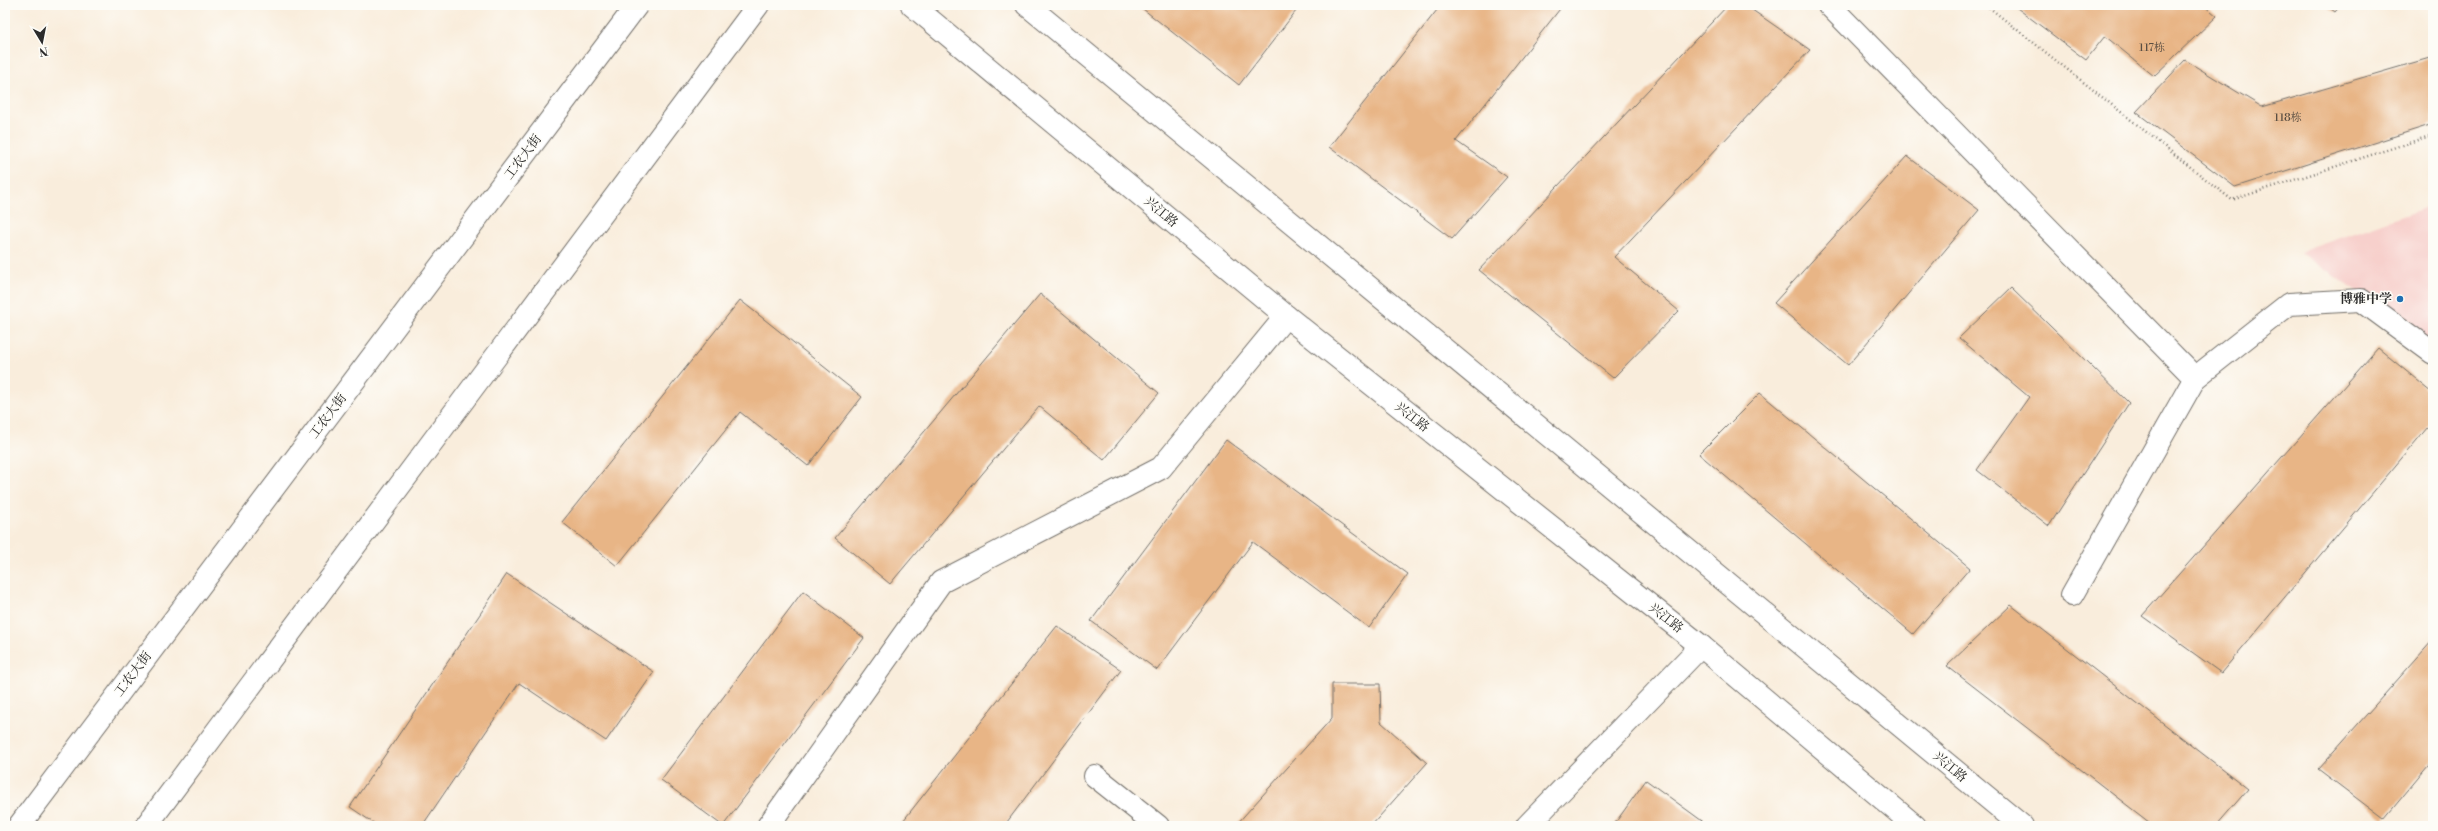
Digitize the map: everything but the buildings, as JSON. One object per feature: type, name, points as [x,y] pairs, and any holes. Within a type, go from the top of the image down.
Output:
[{"type":"main road","name":"工农大街","points":[[19,826],[637,5]]},
{"type":"main road","points":[[146,826],[758,5]]},
{"type":"main road","name":"兴江路","points":[[912,5],[1286,316],[1701,646],[1914,826]]},
{"type":"main road","name":"兴江路","points":[[1027,5],[2022,826]]},
{"type":"main road","points":[[1829,5],[2195,378]]},
{"type":"main road","points":[[2072,595],[2195,378],[2289,304],[2361,300],[2433,353]]},
{"type":"main road","points":[[768,826],[941,582],[1161,468],[1286,316]]},
{"type":"main road","points":[[1527,826],[1701,646]]},
{"type":"main road","points":[[1095,776],[1158,826]]},
{"type":"path","points":[[1986,5],[2232,200],[2433,135]]},
{"type":"shaded area","name":"博雅中学","points":[[2433,205],[2433,346],[2300,252]]},
{"type":"place","name":"博雅中学","points":[[2400,299]]}]
